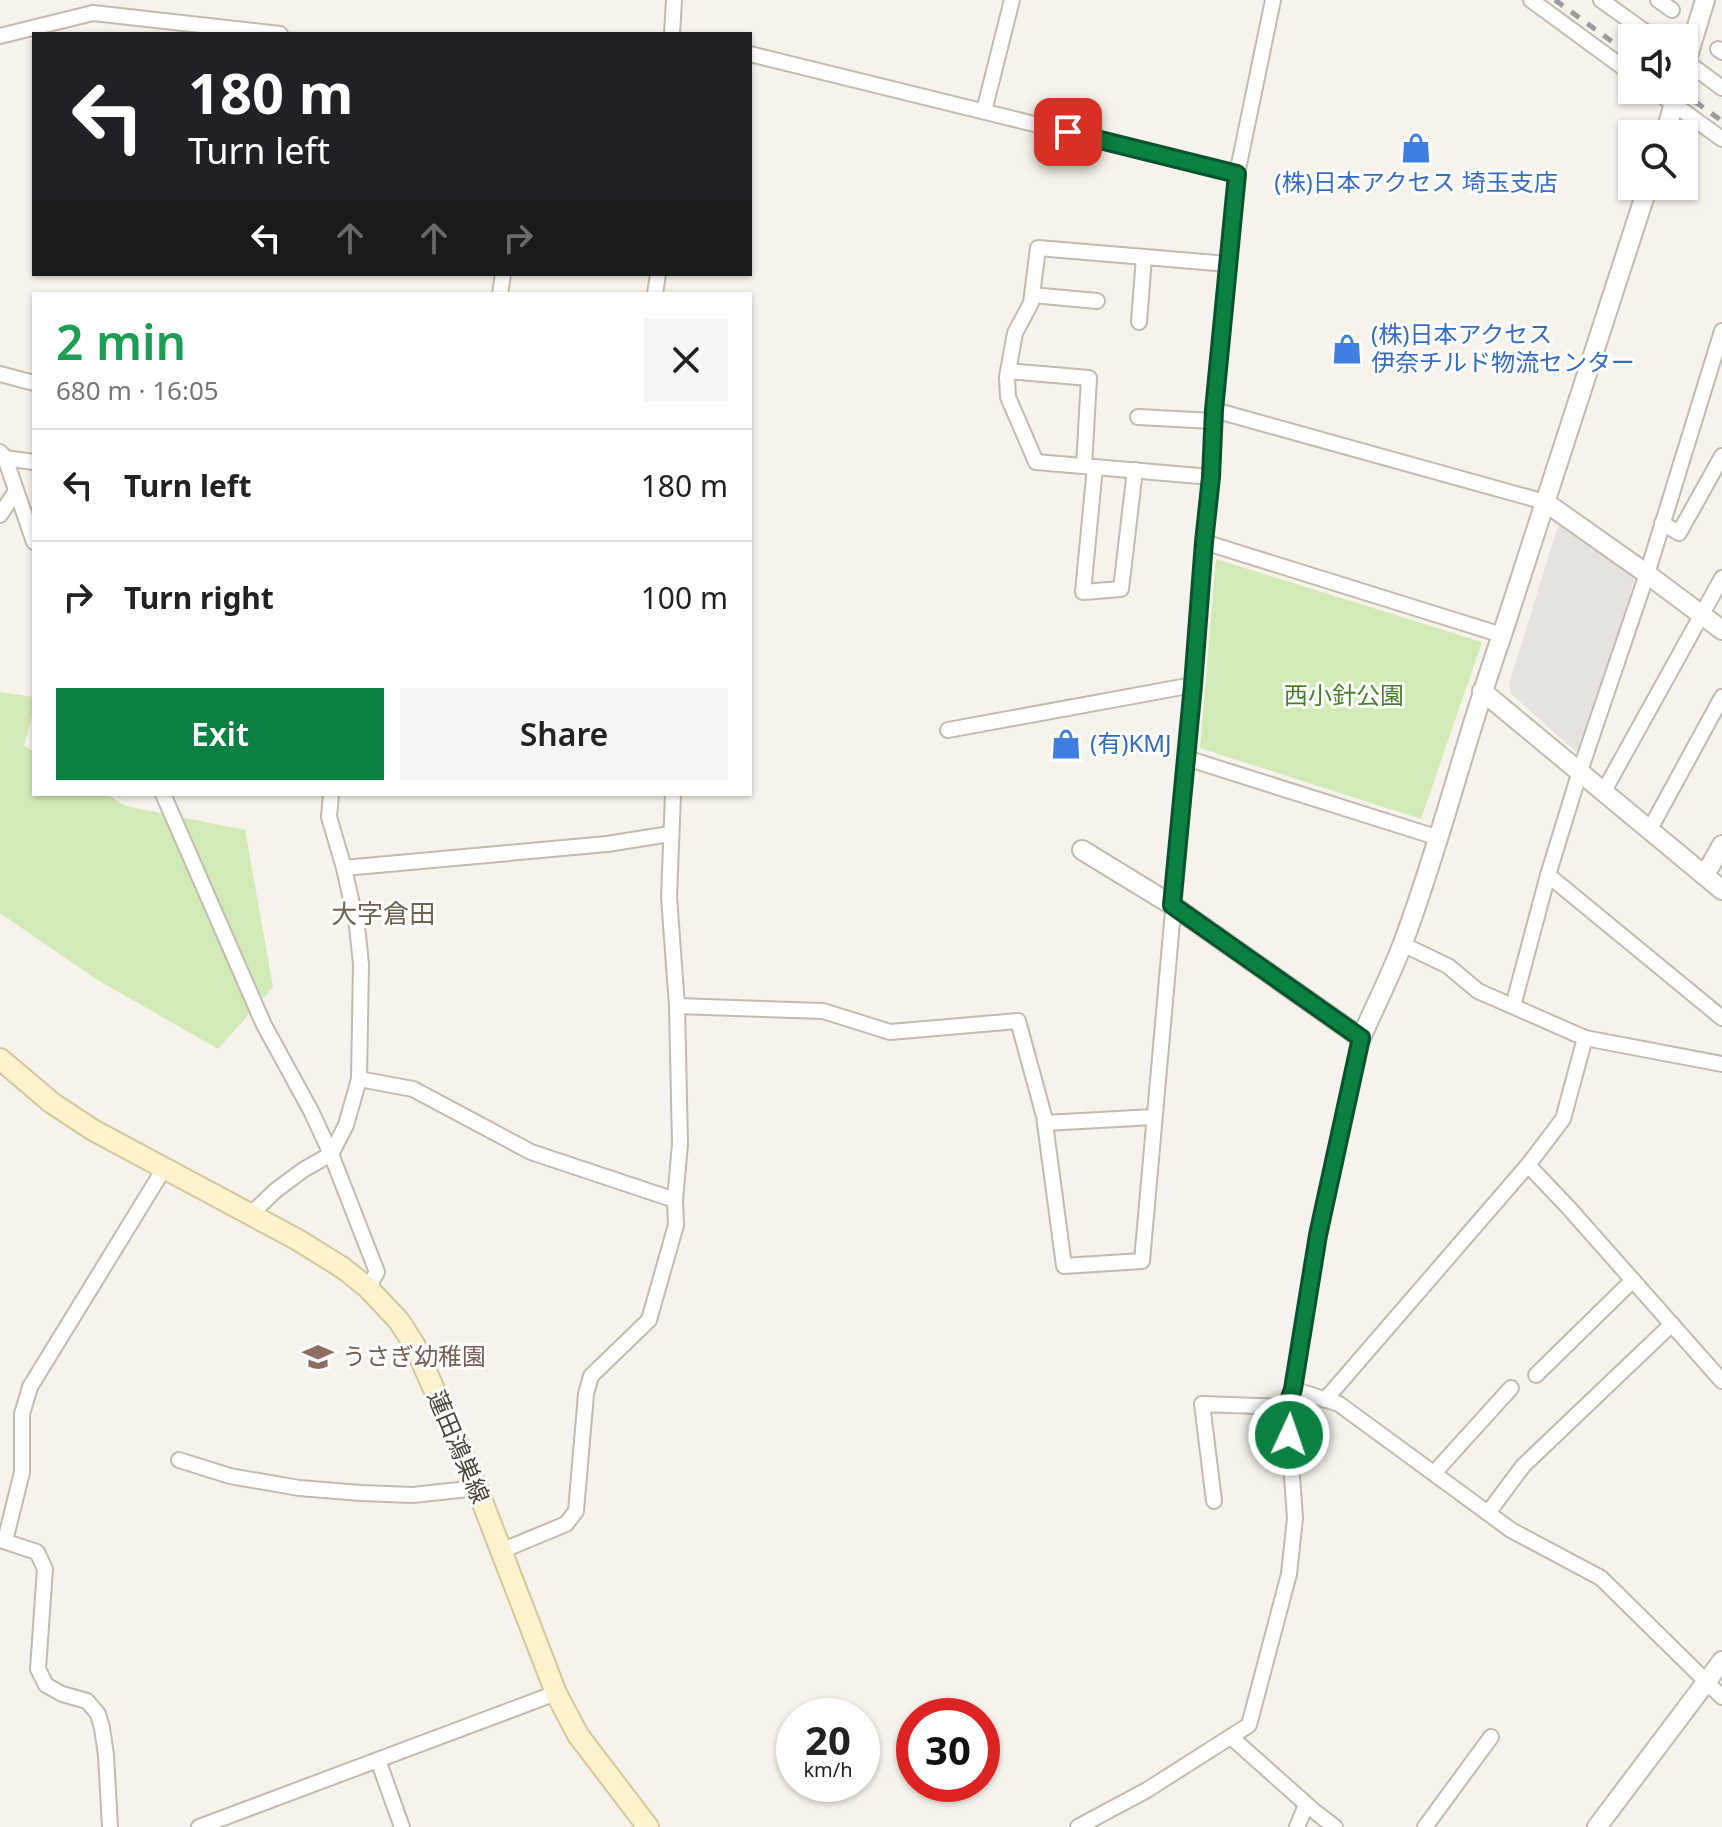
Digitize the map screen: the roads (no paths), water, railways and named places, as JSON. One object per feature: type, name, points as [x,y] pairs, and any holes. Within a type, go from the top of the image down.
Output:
[{"type":"main road","name":"蓮田鴻巣線","points":[[0,1059],[62,1110],[93,1130],[251,1214],[343,1268],[368,1288],[399,1321],[415,1346],[477,1488],[556,1693],[578,1735],[648,1827]]},
{"type":"street","points":[[672,32],[674,0]]},
{"type":"street","points":[[984,111],[1012,0]]},
{"type":"street","points":[[677,1006],[823,1011],[890,1032],[1018,1021],[1045,1123],[1064,1266],[1142,1261],[1211,477],[1213,416],[1237,174],[1273,0]]},
{"type":"street","points":[[1531,0],[1618,64]]},
{"type":"street","points":[[1658,0],[1672,10]]},
{"type":"street","points":[[1697,24],[1705,0]]},
{"type":"street","points":[[1611,3],[1637,24]]},
{"type":"street","points":[[0,36],[93,6],[267,32]]},
{"type":"street","points":[[752,54],[1237,174]]},
{"type":"street","points":[[1698,72],[1722,88]]},
{"type":"street","points":[[1684,104],[1722,139]]},
{"type":"street","points":[[1084,1826],[1249,1725],[1289,1574],[1295,1518],[1287,1407],[1293,1389],[1318,1235],[1361,1038],[1402,944],[1439,838],[1482,691],[1643,200]]},
{"type":"street","points":[[1211,477],[1036,462],[1008,397],[1008,371],[1015,333],[1031,303],[1038,248],[1228,264]]},
{"type":"street","points":[[1139,322],[1144,257]]},
{"type":"street","points":[[1032,295],[1097,301]]},
{"type":"street","points":[[1513,1006],[1580,771],[1647,574],[1722,331]]},
{"type":"street","points":[[1008,371],[1089,378],[1090,466],[1083,592],[1121,589],[1135,470]]},
{"type":"street","points":[[0,374],[32,382]]},
{"type":"street","points":[[1138,417],[1213,416],[1545,502],[1722,630]]},
{"type":"street","points":[[2,455],[32,462]]},
{"type":"street","points":[[2,455],[32,536]]},
{"type":"street","points":[[1662,523],[1679,533],[1722,456]]},
{"type":"street","points":[[0,515],[16,491]]},
{"type":"street","points":[[1204,542],[1502,635]]},
{"type":"street","points":[[1604,791],[1722,578]]},
{"type":"street","points":[[948,730],[1193,685]]},
{"type":"street","points":[[1482,691],[1722,890]]},
{"type":"street","points":[[1650,829],[1722,697]]},
{"type":"street","points":[[1186,758],[1439,838]]},
{"type":"street","points":[[164,796],[264,1025],[331,1154],[377,1272],[368,1288]]},
{"type":"street","points":[[251,1214],[275,1191],[331,1154],[346,1125],[359,1079],[361,964],[357,926],[329,817],[331,796]]},
{"type":"street","points":[[501,1551],[566,1524],[576,1511],[586,1394],[591,1376],[649,1320],[676,1225],[680,1144],[677,1006],[669,897],[673,796]]},
{"type":"street","points":[[344,868],[607,844],[670,834]]},
{"type":"street","points":[[1705,875],[1722,845]]},
{"type":"street","points":[[1082,850],[1172,905],[1361,1038]]},
{"type":"street","points":[[1548,875],[1722,1018]]},
{"type":"street","points":[[1402,944],[1448,966],[1478,991],[1585,1038],[1722,1064]]},
{"type":"street","points":[[1325,1400],[1528,1165],[1563,1119],[1585,1038]]},
{"type":"street","points":[[359,1079],[413,1089],[531,1152],[675,1200]]},
{"type":"street","points":[[1045,1123],[1154,1117]]},
{"type":"street","points":[[1528,1165],[1722,1381]]},
{"type":"street","points":[[110,1827],[106,1755],[98,1714],[87,1701],[62,1694],[46,1685],[38,1669],[45,1569],[37,1552],[2,1540],[22,1472],[22,1414],[30,1387],[165,1167]]},
{"type":"street","points":[[1536,1375],[1633,1280]]},
{"type":"street","points":[[1488,1513],[1523,1466],[1672,1324]]},
{"type":"street","points":[[1434,1473],[1511,1388]]},
{"type":"street","points":[[1293,1389],[1339,1404],[1511,1530],[1601,1578],[1714,1678],[1722,1697]]},
{"type":"street","points":[[1214,1501],[1202,1404],[1287,1407]]},
{"type":"street","points":[[179,1460],[230,1476],[299,1488],[413,1495],[477,1488]]},
{"type":"street","points":[[1597,1827],[1714,1678],[1722,1661]]},
{"type":"street","points":[[199,1827],[556,1693]]},
{"type":"street","points":[[1231,1737],[1335,1827]]},
{"type":"street","points":[[1425,1827],[1491,1737]]},
{"type":"street","points":[[378,1760],[402,1827]]},
{"type":"street","points":[[1297,1827],[1306,1805]]},
{"type":"railway","points":[[1555,0],[1618,46]]},
{"type":"railway","points":[[1698,104],[1722,121]]},
{"type":"place","name":"(株)日本アクセス 埼玉支店","points":[[1416,148]]},
{"type":"place","name":"(株)日本アクセス 伊奈チルド物流センター","points":[[1347,349]]},
{"type":"place","name":"(有)KMJ","points":[[1066,744]]},
{"type":"place","name":"うさぎ幼稚園","points":[[318,1357]]},
{"type":"district","name":"大字倉田","points":[[383,914]]},
{"type":"park label","name":"西小針公園","points":[[1344,696]]}]
